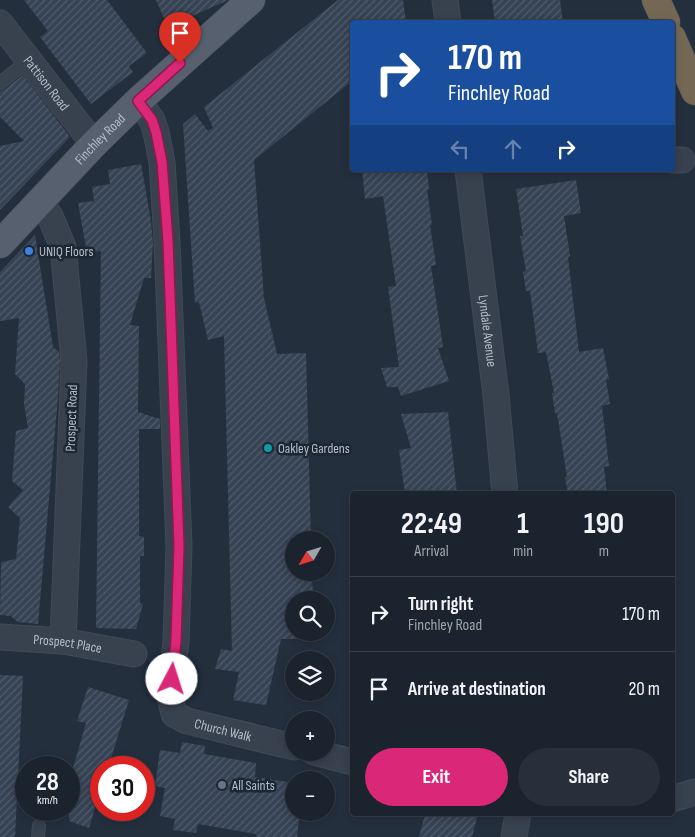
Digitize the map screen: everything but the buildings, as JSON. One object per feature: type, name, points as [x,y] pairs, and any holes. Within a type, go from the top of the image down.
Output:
[{"type":"highway","points":[[656,0],[665,20]]},
{"type":"highway","points":[[675,45],[695,91]]},
{"type":"main road","name":"Finchley Road","points":[[0,244],[94,144],[239,4]]},
{"type":"street","points":[[445,0],[448,20]]},
{"type":"street","name":"Pattison Road","points":[[0,23],[94,144]]},
{"type":"street","name":"Church Walk","points":[[138,101],[152,120],[156,132],[162,162],[168,241],[179,546],[176,641],[170,697],[174,714],[187,721],[285,745]]},
{"type":"street","name":"Lyndale Avenue","points":[[468,172],[495,385],[505,491]]},
{"type":"street","name":"Prospect Road","points":[[40,202],[50,216],[62,247],[74,361],[63,641]]},
{"type":"street","name":"Prospect Place","points":[[0,637],[63,641],[134,654]]},
{"type":"street","points":[[335,758],[350,761]]},
{"type":"street","points":[[675,797],[695,792]]},
{"type":"street","points":[[514,837],[518,816]]},
{"type":"lane","points":[[0,83],[29,60]]},
{"type":"place","name":"UNIQ Floors","points":[[29,251]]},
{"type":"place","name":"Oakley Gardens","points":[[268,448]]},
{"type":"place","name":"All Saints","points":[[222,785]]},
{"type":"route","points":[[172,679],[176,641],[179,546],[168,241],[162,162],[156,132],[152,120],[138,101],[180,63]]}]
